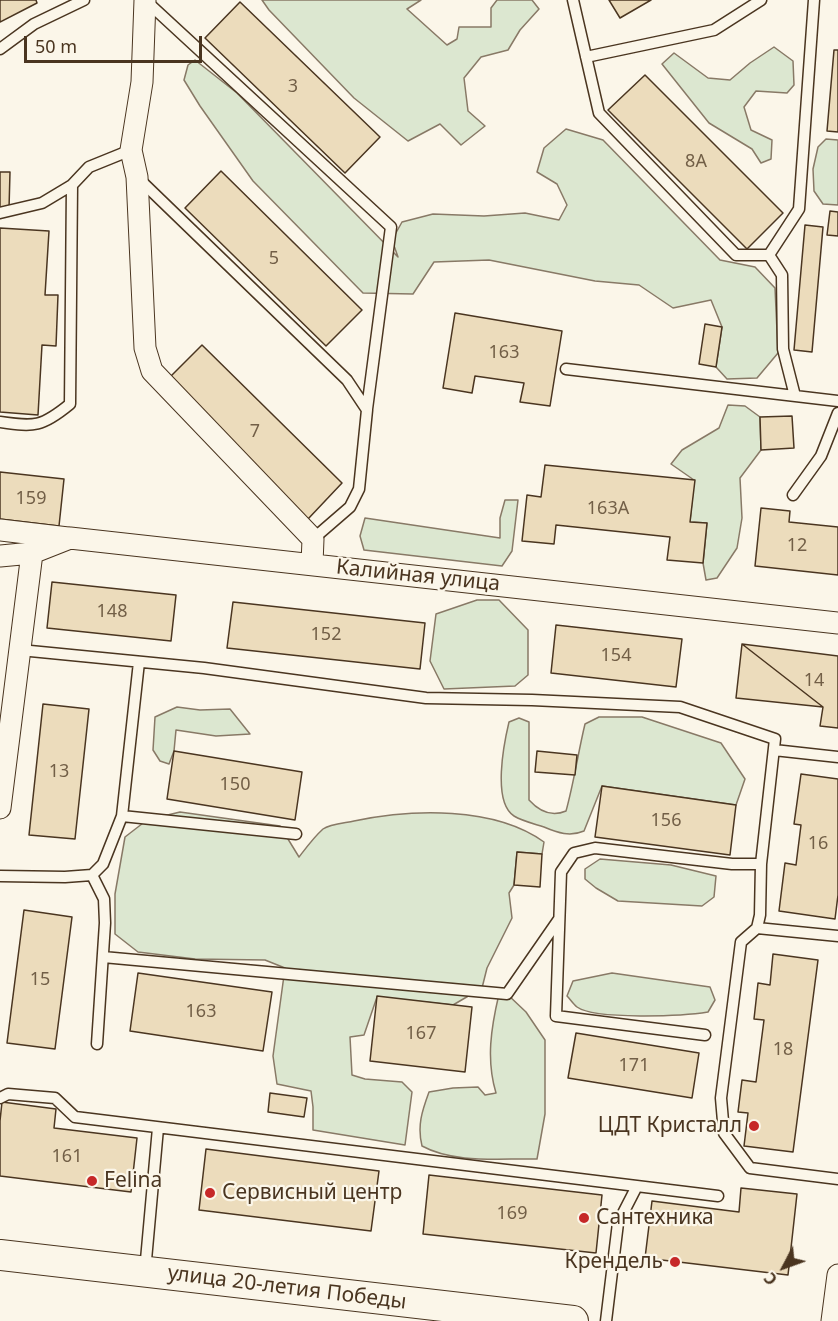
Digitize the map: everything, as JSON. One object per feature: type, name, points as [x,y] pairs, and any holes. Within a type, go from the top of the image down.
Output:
[{"type":"main road","name":"улица 20-летия Победы","points":[[0,1255],[573,1321]]},
{"type":"street","points":[[145,0],[142,82],[131,150],[137,177],[145,348],[152,371],[313,539],[312,564]]},
{"type":"street","points":[[0,530],[70,538]]},
{"type":"street","name":"Калийная улица","points":[[0,555],[32,553],[70,538],[838,623]]},
{"type":"street","points":[[0,808],[32,553]]},
{"type":"street","points":[[832,1321],[838,1277]]},
{"type":"lane","points":[[0,49],[34,24],[84,0]]},
{"type":"lane","points":[[145,0],[392,227],[367,409],[359,489],[350,507],[313,539]]},
{"type":"lane","points":[[573,0],[598,113],[736,255],[769,255]]},
{"type":"lane","points":[[586,57],[714,30],[761,0]]},
{"type":"lane","points":[[769,255],[799,209],[814,0]]},
{"type":"lane","points":[[0,213],[42,203],[72,185],[89,167],[131,150]]},
{"type":"lane","points":[[137,177],[347,380],[367,409]]},
{"type":"lane","points":[[0,422],[28,426],[52,419],[70,404],[72,185]]},
{"type":"lane","points":[[769,255],[782,275],[783,349],[795,396]]},
{"type":"lane","points":[[566,369],[838,402]]},
{"type":"lane","points":[[793,495],[821,456],[838,413]]},
{"type":"lane","points":[[20,650],[204,668],[426,698],[680,707],[775,739],[761,864],[760,915],[756,928],[741,942],[721,1098],[724,1133],[750,1168],[838,1179]]},
{"type":"lane","points":[[0,876],[92,875],[103,864],[122,816],[139,662]]},
{"type":"lane","points":[[774,750],[838,757]]},
{"type":"lane","points":[[122,816],[296,834]]},
{"type":"lane","points":[[705,1035],[556,1016],[561,872],[574,853],[595,848],[732,864],[761,864]]},
{"type":"lane","points":[[92,875],[104,899],[105,923],[98,1044]]},
{"type":"lane","points":[[103,957],[507,994],[560,919]]},
{"type":"lane","points":[[756,928],[838,936]]},
{"type":"lane","points":[[0,1098],[8,1094],[55,1098],[75,1117],[718,1196]]},
{"type":"lane","points":[[145,1272],[158,1128]]},
{"type":"lane","points":[[606,1321],[618,1223],[637,1186]]},
{"type":"green space","points":[[262,0],[421,0],[407,9],[447,45],[457,39],[459,27],[491,27],[491,8],[497,0],[532,0],[539,9],[520,30],[508,50],[481,57],[464,78],[468,111],[485,126],[461,145],[440,124],[408,141],[354,98]]},
{"type":"green space","points":[[774,47],[793,61],[794,85],[787,93],[756,91],[744,107],[751,130],[772,140],[771,159],[761,163],[752,149],[709,123],[662,64],[674,53],[708,78],[730,80]]},
{"type":"green space","points":[[195,60],[237,93],[398,257],[392,240],[402,222],[433,214],[484,216],[525,213],[559,220],[567,205],[557,184],[537,172],[544,148],[566,129],[603,140],[720,260],[755,267],[775,288],[778,353],[757,378],[727,379],[716,367],[722,327],[711,300],[673,308],[639,285],[595,281],[489,260],[434,262],[413,294],[363,293],[253,181],[184,80],[188,65]]},
{"type":"green space","points":[[826,139],[838,140],[838,205],[823,204],[814,191],[813,169],[818,147]]},
{"type":"green space","points":[[728,405],[745,406],[760,417],[761,450],[740,478],[742,518],[737,548],[717,578],[706,580],[703,563],[707,523],[690,522],[694,480],[671,464],[682,450],[719,428]]},
{"type":"green space","points":[[505,500],[518,500],[512,551],[502,566],[364,550],[360,536],[365,518],[500,538],[500,518]]},
{"type":"green space","points":[[477,600],[499,600],[528,630],[528,675],[515,686],[444,689],[430,661],[436,614]]},
{"type":"green space","points":[[177,707],[200,710],[230,709],[250,734],[216,736],[176,730],[174,751],[169,764],[160,761],[153,750],[155,717]]},
{"type":"green space","points":[[599,717],[642,717],[721,743],[745,779],[736,805],[602,786],[584,831],[579,833],[559,832],[514,816],[507,809],[501,786],[509,722],[519,718],[529,722],[529,800],[541,810],[561,813],[566,811],[585,724]]},
{"type":"green space","points":[[180,812],[280,826],[299,857],[316,835],[326,827],[401,814],[477,816],[524,830],[544,842],[542,854],[517,852],[514,885],[509,893],[512,918],[487,968],[482,988],[453,1005],[377,997],[364,1035],[350,1037],[352,1075],[365,1079],[402,1082],[412,1092],[405,1145],[313,1130],[311,1091],[277,1084],[273,1056],[285,968],[265,960],[195,959],[138,952],[115,934],[115,894],[125,837],[147,820]]},
{"type":"green space","points":[[600,859],[671,865],[716,876],[714,897],[702,906],[618,901],[585,879],[585,869]]},
{"type":"green space","points":[[612,973],[710,987],[715,1000],[708,1012],[661,1016],[620,1015],[587,1011],[577,1007],[567,996],[573,981]]},
{"type":"green space","points":[[499,994],[507,994],[526,1012],[545,1040],[545,1114],[537,1159],[463,1158],[435,1152],[422,1146],[420,1132],[421,1119],[429,1092],[478,1087],[485,1095],[496,1093],[490,1056]]},
{"type":"building","points":[[0,0],[36,0],[37,3],[0,22]]},
{"type":"building","points":[[609,0],[651,0],[620,18]]},
{"type":"building","points":[[240,2],[380,137],[345,173],[205,38]]},
{"type":"building","points":[[834,50],[838,50],[838,132],[827,131]]},
{"type":"building","points":[[645,75],[783,213],[747,249],[608,110]]},
{"type":"building","points":[[221,171],[362,310],[326,346],[185,208]]},
{"type":"building","points":[[0,172],[10,172],[9,209],[0,209]]},
{"type":"building","points":[[830,211],[838,212],[838,236],[827,235]]},
{"type":"building","points":[[805,225],[823,227],[812,352],[794,350]]},
{"type":"building","points":[[0,228],[49,231],[45,295],[58,295],[56,346],[42,345],[38,415],[0,412]]},
{"type":"building","points":[[455,313],[562,331],[550,406],[520,402],[524,383],[475,376],[472,393],[443,388]]},
{"type":"building","points":[[705,324],[722,327],[716,367],[699,364]]},
{"type":"building","points":[[202,345],[342,483],[308,519],[167,380]]},
{"type":"building","points":[[792,416],[794,448],[761,450],[760,417]]},
{"type":"building","points":[[545,465],[695,480],[690,522],[707,523],[703,563],[667,560],[670,537],[556,525],[554,544],[522,541],[527,495],[541,497]]},
{"type":"building","points":[[0,472],[64,479],[59,526],[0,519]]},
{"type":"building","points":[[761,508],[790,511],[789,522],[838,527],[838,575],[755,566]]},
{"type":"building","points":[[52,582],[176,595],[171,641],[47,628]]},
{"type":"building","points":[[233,602],[425,623],[420,669],[227,648]]},
{"type":"building","points":[[556,625],[682,639],[676,687],[551,673]]},
{"type":"building","points":[[742,644],[838,656],[838,728],[820,726],[823,707]]},
{"type":"building","points":[[742,644],[823,707],[736,698]]},
{"type":"building","points":[[43,704],[89,709],[75,839],[29,835]]},
{"type":"building","points":[[174,751],[302,772],[295,820],[167,799]]},
{"type":"building","points":[[537,751],[577,755],[575,775],[535,772]]},
{"type":"building","points":[[801,774],[838,779],[838,895],[835,919],[779,911],[785,863],[796,865],[801,825],[794,824]]},
{"type":"building","points":[[602,786],[736,805],[730,855],[595,837]]},
{"type":"building","points":[[517,852],[542,854],[540,887],[514,885]]},
{"type":"building","points":[[24,910],[72,917],[55,1049],[7,1043]]},
{"type":"building","points":[[773,954],[818,960],[793,1152],[744,1146],[748,1113],[738,1112],[742,1080],[756,1082],[764,1020],[754,1019],[758,983],[770,985]]},
{"type":"building","points":[[138,973],[272,992],[263,1051],[130,1031]]},
{"type":"building","points":[[377,996],[472,1007],[465,1072],[370,1061]]},
{"type":"building","points":[[576,1033],[699,1053],[692,1098],[568,1078]]},
{"type":"building","points":[[270,1093],[307,1098],[304,1117],[268,1112]]},
{"type":"building","points":[[2,1102],[56,1109],[54,1128],[137,1138],[131,1192],[0,1176]]},
{"type":"building","points":[[206,1149],[379,1171],[371,1231],[199,1210]]},
{"type":"building","points":[[429,1175],[602,1195],[596,1253],[423,1234]]},
{"type":"building","points":[[741,1188],[797,1194],[788,1275],[645,1258],[652,1201],[739,1212]]},
{"type":"place","name":"ЦДТ Кристалл","points":[[754,1126]]},
{"type":"place","name":"Felina","points":[[92,1181]]},
{"type":"place","name":"Сервисный центр","points":[[210,1193]]},
{"type":"place","name":"Сантехника","points":[[584,1218]]},
{"type":"place","name":"Крендель","points":[[675,1262]]}]
